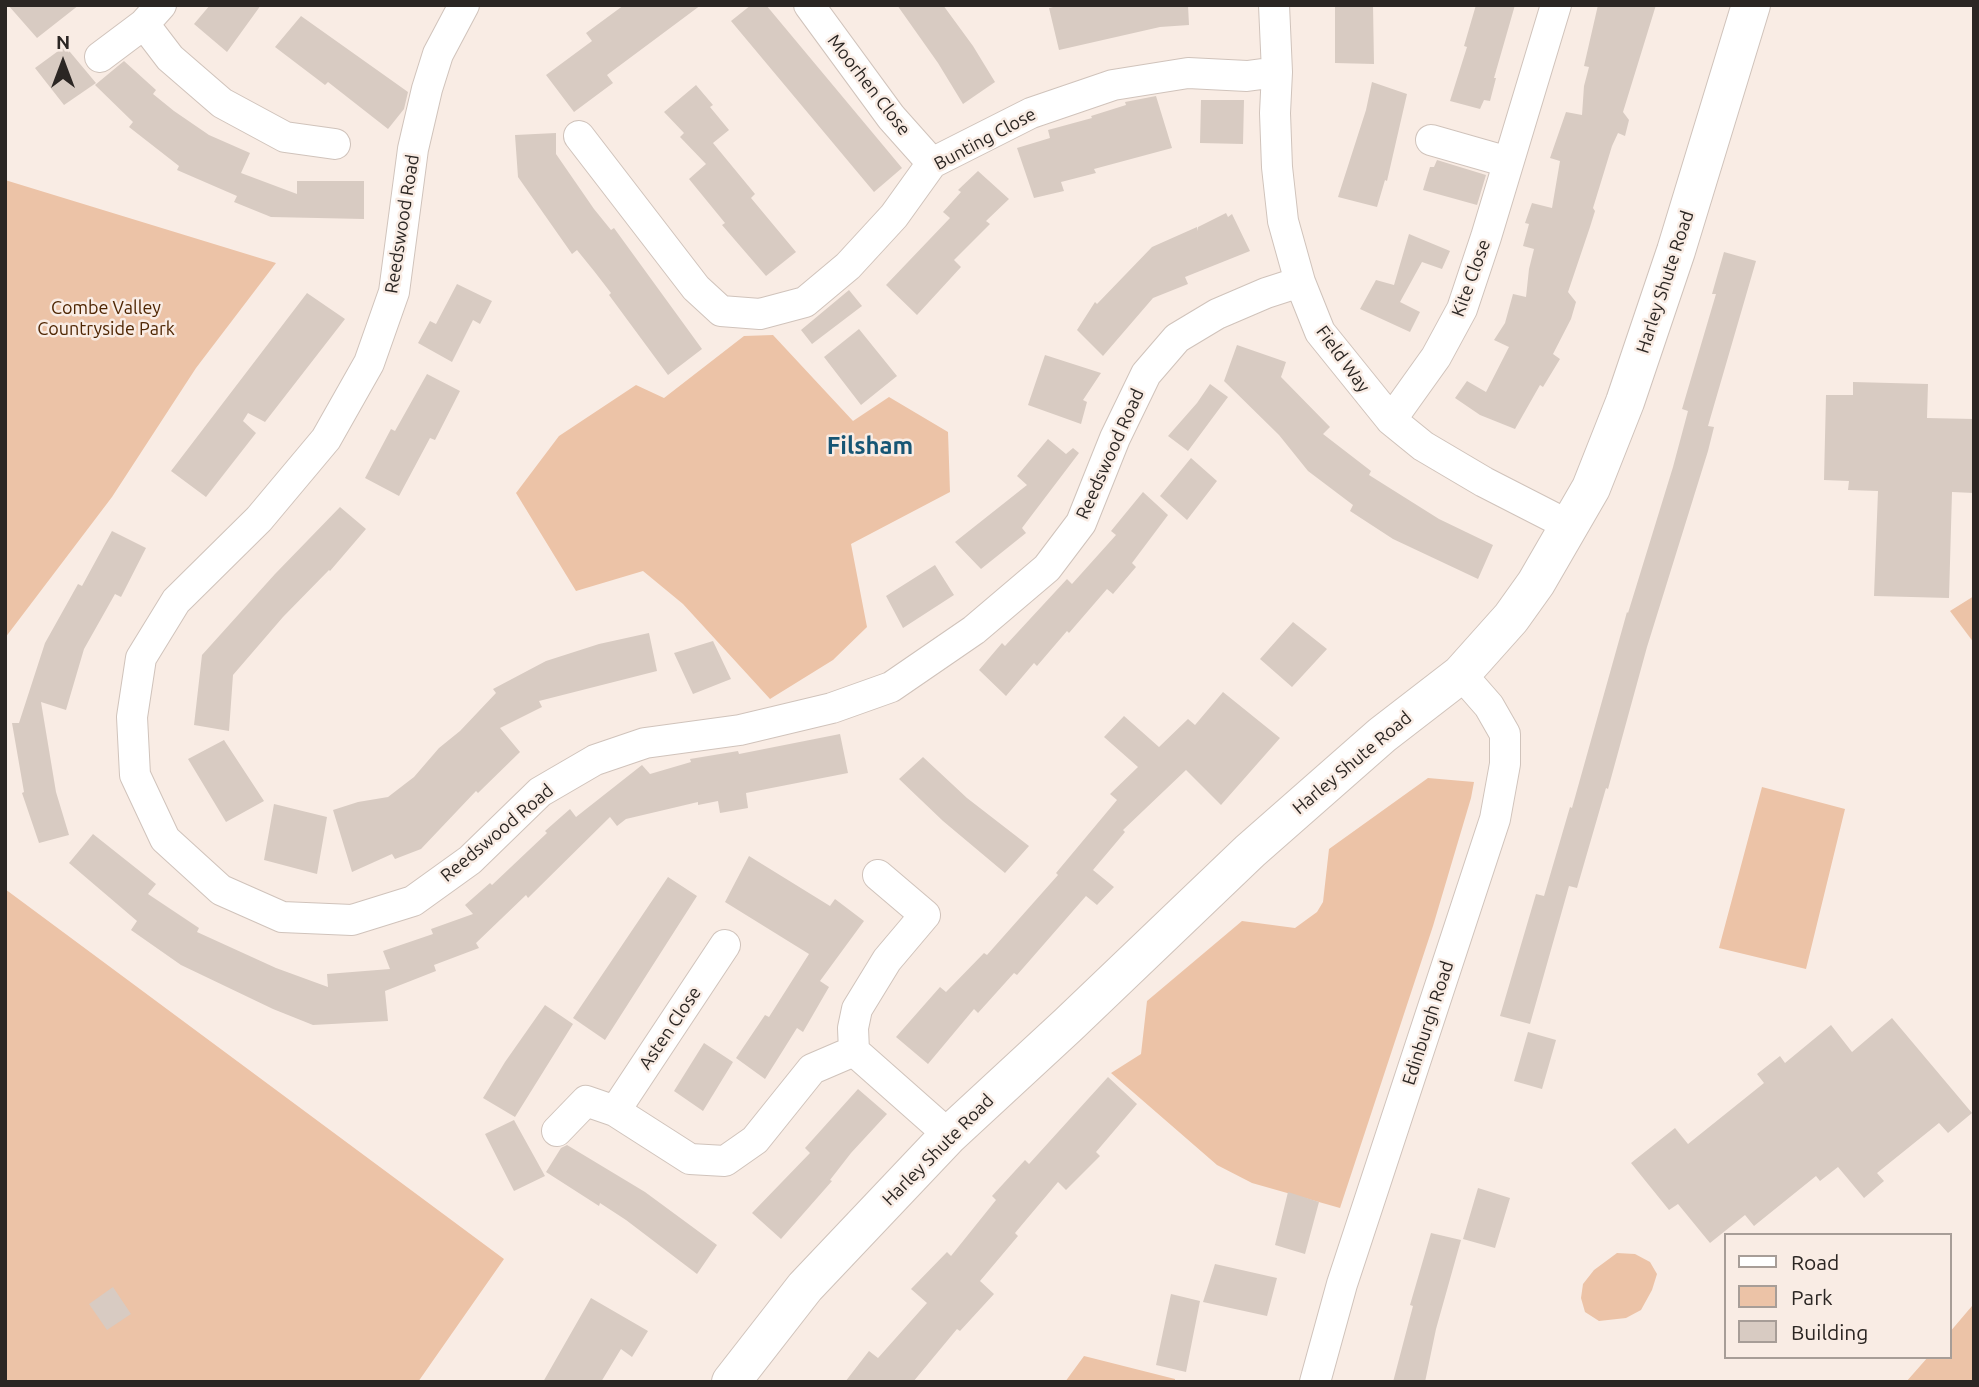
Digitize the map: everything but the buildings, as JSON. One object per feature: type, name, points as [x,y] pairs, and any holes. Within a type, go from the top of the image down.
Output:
[{"type":"main road","name":"Harley Shute Road","points":[[731,1382],[805,1287],[949,1135],[1069,1025],[1250,851],[1382,735],[1461,674],[1511,618],[1536,583],[1591,488],[1625,402],[1676,251],[1751,5]]},
{"type":"street","name":"Reedswood Road","points":[[464,5],[438,54],[427,89],[413,149],[394,292],[369,363],[326,439],[259,519],[176,600],[141,658],[132,717],[135,775],[166,839],[221,890],[282,917],[352,920],[413,901],[470,860],[540,792],[595,760],[645,743],[740,730],[832,708],[891,687],[974,630],[1046,568],[1081,523],[1115,438],[1146,374],[1177,338],[1217,314],[1300,282]]},
{"type":"street","name":"Moorhen Close","points":[[808,5],[891,117],[933,163]]},
{"type":"street","name":"Field Way","points":[[1274,5],[1277,167],[1283,221],[1300,282],[1320,332],[1391,420],[1423,446],[1568,525]]},
{"type":"street","name":"Kite Close","points":[[1391,420],[1436,357],[1462,309],[1556,5]]},
{"type":"street","points":[[100,57],[153,15],[170,58],[222,103],[282,147],[335,144]]},
{"type":"street","name":"Bunting Close","points":[[579,136],[696,288],[721,311],[760,314],[805,302],[848,266],[894,216],[933,163],[1031,113],[1113,85],[1188,73],[1247,76],[1277,72]]},
{"type":"street","points":[[1432,140],[1508,162]]},
{"type":"street","name":"Edinburgh Road","points":[[1315,1382],[1342,1284],[1497,808],[1506,764],[1505,734],[1489,706],[1461,674]]},
{"type":"street","points":[[878,874],[925,915],[887,960],[857,1009],[853,1028],[854,1051],[949,1135]]},
{"type":"street","name":"Asten Close","points":[[615,1111],[725,945]]},
{"type":"street","points":[[557,1131],[586,1101],[615,1111],[690,1159],[725,1161],[755,1140],[812,1069],[854,1051]]},
{"type":"green space","name":"Combe Valley Countryside Park","points":[[5,180],[276,263],[196,368],[112,497],[5,638]]},
{"type":"green space","points":[[773,335],[853,421],[889,397],[948,432],[950,492],[851,544],[867,627],[833,660],[770,699],[683,604],[643,571],[576,591],[516,493],[559,436],[636,385],[664,398],[744,336]]},
{"type":"green space","points":[[1974,596],[1974,643],[1950,611]]},
{"type":"green space","points":[[1428,778],[1474,782],[1433,926],[1340,1208],[1252,1183],[1217,1165],[1111,1073],[1141,1054],[1147,1001],[1242,921],[1295,928],[1317,912],[1323,902],[1329,849]]},
{"type":"green space","points":[[1762,787],[1845,809],[1806,969],[1719,948]]},
{"type":"green space","points":[[5,889],[504,1259],[418,1382],[5,1382]]},
{"type":"green space","points":[[1617,1253],[1635,1254],[1650,1262],[1657,1274],[1641,1310],[1626,1318],[1599,1321],[1585,1312],[1581,1298],[1583,1284],[1594,1270]]},
{"type":"green space","points":[[1972,1306],[1974,1382],[1906,1382],[1926,1359],[1951,1359],[1951,1331]]},
{"type":"green space","points":[[1084,1356],[1175,1379],[1175,1382],[1065,1382]]},
{"type":"district","name":"Filsham","points":[[870,446]]}]
